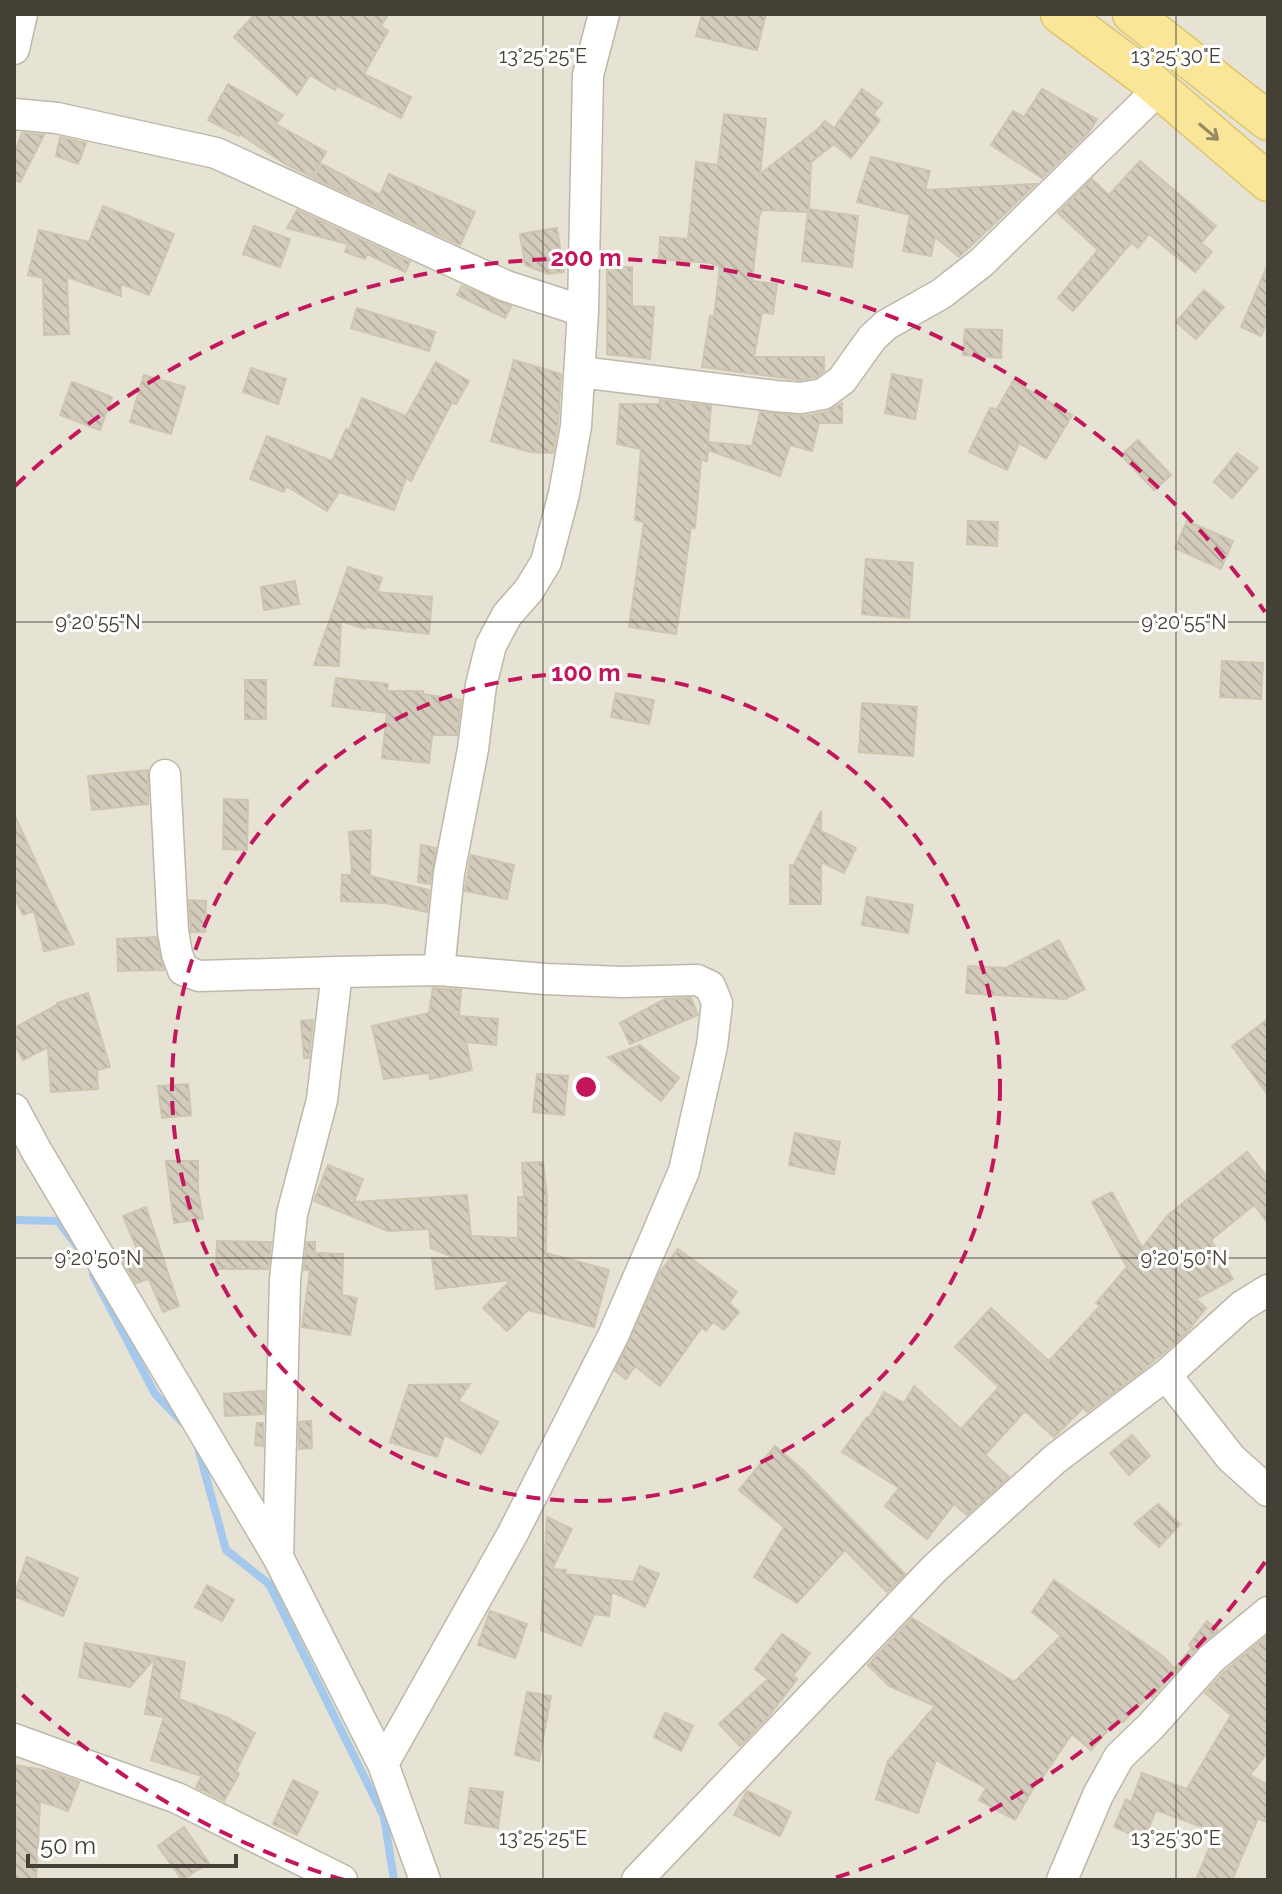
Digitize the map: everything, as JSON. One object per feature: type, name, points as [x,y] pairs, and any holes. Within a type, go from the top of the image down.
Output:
[{"type":"main road","points":[[1060,14],[1159,89],[1268,182]]},
{"type":"main road","points":[[1132,14],[1268,121]]},
{"type":"street","points":[[14,49],[22,14]]},
{"type":"street","points":[[439,970],[449,873],[473,749],[481,685],[491,645],[507,615],[529,590],[546,562],[564,494],[576,426],[583,311],[588,75],[604,14]]},
{"type":"street","points":[[580,372],[775,396],[801,398],[823,394],[842,380],[872,338],[886,325],[941,294],[981,263],[1159,89]]},
{"type":"street","points":[[14,114],[57,118],[216,153],[506,286],[583,311]]},
{"type":"street","points":[[165,775],[173,931],[183,970],[199,976],[439,970],[622,982],[697,980],[710,986],[717,1003],[712,1046],[684,1171],[647,1259],[613,1336],[513,1533],[383,1764]]},
{"type":"street","points":[[278,1557],[285,1280],[292,1214],[322,1100],[337,972]]},
{"type":"street","points":[[14,1109],[278,1557],[383,1764],[425,1880]]},
{"type":"street","points":[[637,1880],[935,1568],[1055,1459],[1166,1375],[1242,1306],[1268,1290]]},
{"type":"street","points":[[1166,1375],[1231,1458],[1268,1491]]},
{"type":"street","points":[[1062,1880],[1098,1795],[1119,1757],[1211,1659],[1268,1612]]},
{"type":"street","points":[[14,1739],[177,1798],[342,1880]]},
{"type":"shaded area","points":[[14,14],[1268,14],[1268,1880],[14,1880]]},
{"type":"building","points":[[255,14],[388,14],[381,26],[388,31],[364,74],[411,97],[401,118],[337,86],[335,90],[310,75],[297,95],[234,37]]},
{"type":"building","points":[[702,14],[766,14],[757,50],[696,36]]},
{"type":"building","points":[[228,84],[283,115],[276,124],[326,152],[312,177],[285,164],[240,134],[208,120]]},
{"type":"building","points":[[862,89],[882,103],[873,115],[880,120],[851,158],[834,144],[811,162],[809,209],[858,216],[852,267],[802,261],[808,212],[762,210],[759,218],[752,281],[777,284],[773,314],[762,312],[754,357],[824,357],[824,371],[816,377],[800,380],[702,367],[710,316],[714,317],[720,266],[659,259],[660,237],[688,239],[696,162],[718,165],[724,114],[766,119],[760,174],[825,121],[834,128]]},
{"type":"building","points":[[1042,89],[1097,119],[1089,132],[1042,178],[991,145],[1013,111],[1024,117]]},
{"type":"building","points":[[22,133],[44,135],[20,182],[14,180],[14,155]]},
{"type":"building","points":[[60,137],[86,143],[78,164],[56,156]]},
{"type":"building","points":[[871,157],[930,171],[925,190],[1036,184],[959,257],[935,237],[931,256],[903,251],[910,215],[857,202]]},
{"type":"building","points":[[1140,161],[1216,226],[1201,243],[1212,252],[1195,272],[1149,234],[1138,248],[1131,243],[1073,311],[1058,298],[1098,250],[1058,213],[1092,179],[1109,195]]},
{"type":"building","points":[[322,164],[380,195],[389,174],[475,212],[460,245],[314,178]]},
{"type":"building","points":[[103,206],[174,234],[149,295],[121,284],[121,296],[67,277],[69,334],[44,335],[43,278],[28,275],[39,230],[89,242]]},
{"type":"building","points":[[297,210],[410,262],[405,272],[367,254],[365,259],[345,252],[348,244],[287,228]]},
{"type":"building","points":[[254,226],[290,239],[280,267],[243,254]]},
{"type":"building","points":[[557,228],[564,272],[548,274],[525,265],[520,234]]},
{"type":"building","points":[[1268,264],[1268,320],[1261,336],[1241,327]]},
{"type":"building","points":[[607,267],[632,267],[632,306],[654,307],[650,359],[607,354]]},
{"type":"building","points":[[462,286],[511,306],[505,318],[457,295]]},
{"type":"building","points":[[1204,290],[1224,307],[1196,339],[1176,322]]},
{"type":"building","points":[[357,308],[435,332],[429,351],[351,328]]},
{"type":"building","points":[[965,329],[1002,330],[1001,358],[963,355]]},
{"type":"building","points":[[514,360],[561,374],[553,453],[530,452],[491,441]]},
{"type":"building","points":[[436,362],[469,381],[456,404],[452,402],[411,481],[406,478],[394,510],[339,492],[327,511],[286,486],[284,492],[250,479],[267,436],[332,461],[362,398],[406,416]]},
{"type":"building","points":[[251,368],[286,379],[278,404],[243,392]]},
{"type":"building","points":[[892,374],[922,380],[915,419],[885,413]]},
{"type":"building","points":[[144,375],[185,387],[171,434],[130,422]]},
{"type":"building","points":[[1013,381],[1072,415],[1046,459],[1019,443],[1007,470],[969,452],[990,408],[997,409]]},
{"type":"building","points":[[72,382],[112,397],[100,430],[60,415]]},
{"type":"building","points":[[660,400],[711,406],[708,442],[752,446],[760,412],[804,416],[827,412],[842,403],[842,423],[819,423],[812,451],[790,445],[780,476],[708,450],[707,461],[701,460],[695,528],[691,527],[676,634],[629,627],[644,522],[635,520],[641,449],[617,444],[620,404],[660,404]]},
{"type":"building","points":[[1138,440],[1171,475],[1154,490],[1121,455]]},
{"type":"building","points":[[1237,453],[1258,468],[1232,498],[1214,482]]},
{"type":"building","points":[[968,521],[998,522],[997,546],[967,544]]},
{"type":"building","points":[[1187,521],[1233,541],[1221,569],[1175,548]]},
{"type":"building","points":[[866,559],[913,563],[909,618],[862,614]]},
{"type":"building","points":[[348,567],[382,578],[377,592],[432,597],[429,634],[365,629],[341,621],[339,666],[314,665]]},
{"type":"building","points":[[295,581],[299,604],[264,610],[261,587]]},
{"type":"building","points":[[1222,661],[1263,663],[1261,699],[1220,697]]},
{"type":"building","points":[[336,678],[388,684],[387,691],[423,691],[423,694],[461,700],[457,735],[432,735],[429,763],[382,758],[387,713],[332,706]]},
{"type":"building","points":[[245,680],[266,680],[266,719],[245,719]]},
{"type":"building","points":[[616,693],[654,700],[649,724],[611,717]]},
{"type":"building","points":[[862,703],[917,707],[913,756],[859,752]]},
{"type":"building","points":[[148,770],[148,804],[92,810],[88,776]]},
{"type":"building","points":[[224,799],[248,800],[247,850],[223,849]]},
{"type":"building","points":[[821,811],[821,831],[856,848],[844,873],[821,862],[821,904],[790,904],[790,865],[794,865]]},
{"type":"building","points":[[14,814],[74,944],[44,951],[34,911],[23,915],[14,896]]},
{"type":"building","points":[[371,830],[370,876],[429,890],[427,912],[386,903],[341,901],[342,875],[352,875],[349,832]]},
{"type":"building","points":[[421,845],[436,848],[430,884],[418,882]]},
{"type":"building","points":[[471,855],[514,865],[507,899],[465,891]]},
{"type":"building","points":[[867,897],[913,905],[908,933],[862,925]]},
{"type":"building","points":[[189,900],[206,901],[205,932],[191,932]]},
{"type":"building","points":[[156,937],[164,970],[118,971],[117,939]]},
{"type":"building","points":[[1059,940],[1085,989],[1065,999],[966,993],[968,966],[1006,968]]},
{"type":"building","points":[[433,988],[461,990],[459,1016],[498,1019],[496,1045],[466,1042],[472,1070],[430,1079],[429,1073],[384,1079],[372,1026],[429,1013]]},
{"type":"building","points":[[88,993],[110,1067],[97,1070],[98,1089],[51,1092],[48,1047],[23,1060],[14,1044],[14,1028],[57,1003]]},
{"type":"building","points":[[691,998],[698,1015],[630,1044],[620,1023],[665,999]]},
{"type":"building","points":[[1268,1019],[1268,1095],[1232,1046]]},
{"type":"building","points":[[313,1020],[309,1058],[304,1058],[301,1021]]},
{"type":"building","points":[[640,1045],[679,1078],[661,1101],[608,1057]]},
{"type":"building","points":[[537,1074],[568,1076],[564,1115],[533,1112]]},
{"type":"building","points":[[188,1084],[191,1115],[162,1118],[158,1086]]},
{"type":"building","points":[[795,1133],[840,1142],[834,1174],[789,1165]]},
{"type":"building","points":[[1247,1152],[1268,1178],[1268,1223],[1254,1205],[1211,1240],[1233,1279],[1196,1299],[1206,1308],[1186,1333],[1087,1412],[1083,1408],[1054,1437],[1025,1411],[985,1455],[1009,1477],[967,1515],[954,1504],[927,1539],[885,1506],[899,1488],[842,1452],[869,1418],[884,1392],[904,1403],[914,1386],[961,1429],[999,1387],[955,1347],[991,1308],[1049,1361],[1100,1306],[1096,1303],[1127,1267],[1092,1202],[1112,1192],[1142,1248],[1168,1215]]},
{"type":"building","points":[[166,1161],[198,1161],[198,1190],[203,1219],[174,1223]]},
{"type":"building","points":[[543,1162],[547,1197],[546,1253],[609,1270],[594,1327],[528,1310],[507,1331],[483,1308],[511,1280],[436,1289],[432,1258],[458,1259],[431,1248],[429,1229],[388,1231],[314,1201],[328,1165],[363,1179],[354,1202],[467,1195],[471,1236],[518,1238],[518,1197],[524,1197],[522,1163]]},
{"type":"building","points":[[146,1207],[179,1306],[163,1312],[149,1279],[136,1283],[123,1261],[140,1256],[123,1216]]},
{"type":"building","points":[[217,1241],[271,1242],[268,1269],[216,1269]]},
{"type":"building","points":[[307,1242],[315,1242],[315,1253],[343,1254],[342,1295],[357,1298],[350,1335],[302,1327],[310,1270],[304,1270]]},
{"type":"building","points":[[678,1249],[737,1292],[729,1303],[739,1312],[724,1330],[713,1322],[706,1331],[702,1327],[660,1386],[635,1366],[626,1379],[615,1371],[660,1272]]},
{"type":"building","points":[[470,1384],[458,1401],[498,1422],[481,1454],[445,1435],[437,1457],[390,1442],[409,1385]]},
{"type":"building","points":[[264,1391],[264,1414],[225,1416],[224,1394]]},
{"type":"building","points":[[311,1421],[312,1448],[299,1449],[299,1422]]},
{"type":"building","points":[[257,1423],[263,1423],[263,1446],[255,1445]]},
{"type":"building","points":[[1132,1435],[1150,1456],[1129,1475],[1110,1453]]},
{"type":"building","points":[[775,1446],[804,1471],[905,1574],[887,1592],[845,1550],[797,1603],[754,1577],[784,1527],[739,1490]]},
{"type":"building","points":[[1158,1504],[1180,1524],[1159,1547],[1134,1524]]},
{"type":"building","points":[[547,1517],[572,1529],[552,1569],[566,1570],[565,1574],[633,1582],[640,1566],[659,1574],[645,1607],[612,1592],[609,1616],[594,1614],[581,1646],[541,1630]]},
{"type":"building","points":[[27,1557],[78,1578],[63,1616],[14,1596]]},
{"type":"building","points":[[1054,1580],[1164,1657],[1176,1671],[1123,1722],[1118,1718],[1091,1750],[1072,1734],[1040,1777],[1015,1820],[979,1800],[986,1788],[936,1760],[918,1813],[876,1799],[888,1761],[935,1706],[889,1686],[868,1665],[912,1618],[1014,1682],[1061,1636],[1032,1612]]},
{"type":"building","points":[[207,1585],[234,1600],[222,1621],[195,1607]]},
{"type":"building","points":[[490,1611],[527,1624],[515,1658],[478,1645]]},
{"type":"building","points":[[1207,1621],[1218,1630],[1177,1670],[1175,1668],[1192,1648],[1189,1645]]},
{"type":"building","points":[[782,1634],[810,1653],[793,1676],[797,1679],[768,1717],[740,1746],[719,1724],[768,1679],[755,1669]]},
{"type":"building","points":[[1268,1635],[1268,1752],[1250,1775],[1268,1785],[1268,1823],[1258,1818],[1232,1880],[1196,1880],[1216,1832],[1156,1810],[1144,1840],[1114,1827],[1126,1799],[1131,1802],[1142,1773],[1187,1789],[1231,1715],[1205,1693],[1224,1672]]},
{"type":"building","points":[[85,1643],[185,1662],[179,1699],[228,1718],[255,1733],[236,1771],[239,1774],[224,1801],[196,1787],[202,1776],[151,1760],[164,1717],[145,1714],[155,1658],[130,1687],[79,1677]]},
{"type":"building","points":[[527,1692],[551,1696],[539,1761],[515,1755]]},
{"type":"building","points":[[665,1713],[693,1726],[681,1751],[654,1737]]},
{"type":"building","points":[[14,1765],[49,1771],[79,1782],[68,1811],[40,1801],[36,1880],[14,1880]]},
{"type":"building","points":[[293,1780],[318,1792],[297,1835],[273,1824]]},
{"type":"building","points":[[470,1788],[503,1792],[498,1828],[465,1823]]},
{"type":"building","points":[[747,1791],[791,1812],[780,1836],[734,1815]]},
{"type":"building","points":[[184,1827],[209,1863],[182,1880],[158,1846]]},
{"type":"waterway","points":[[14,1220],[58,1221],[77,1246]]},
{"type":"waterway","points":[[93,1275],[155,1394],[183,1423]]},
{"type":"waterway","points":[[197,1444],[226,1550],[269,1584],[384,1817],[394,1880]]}]
